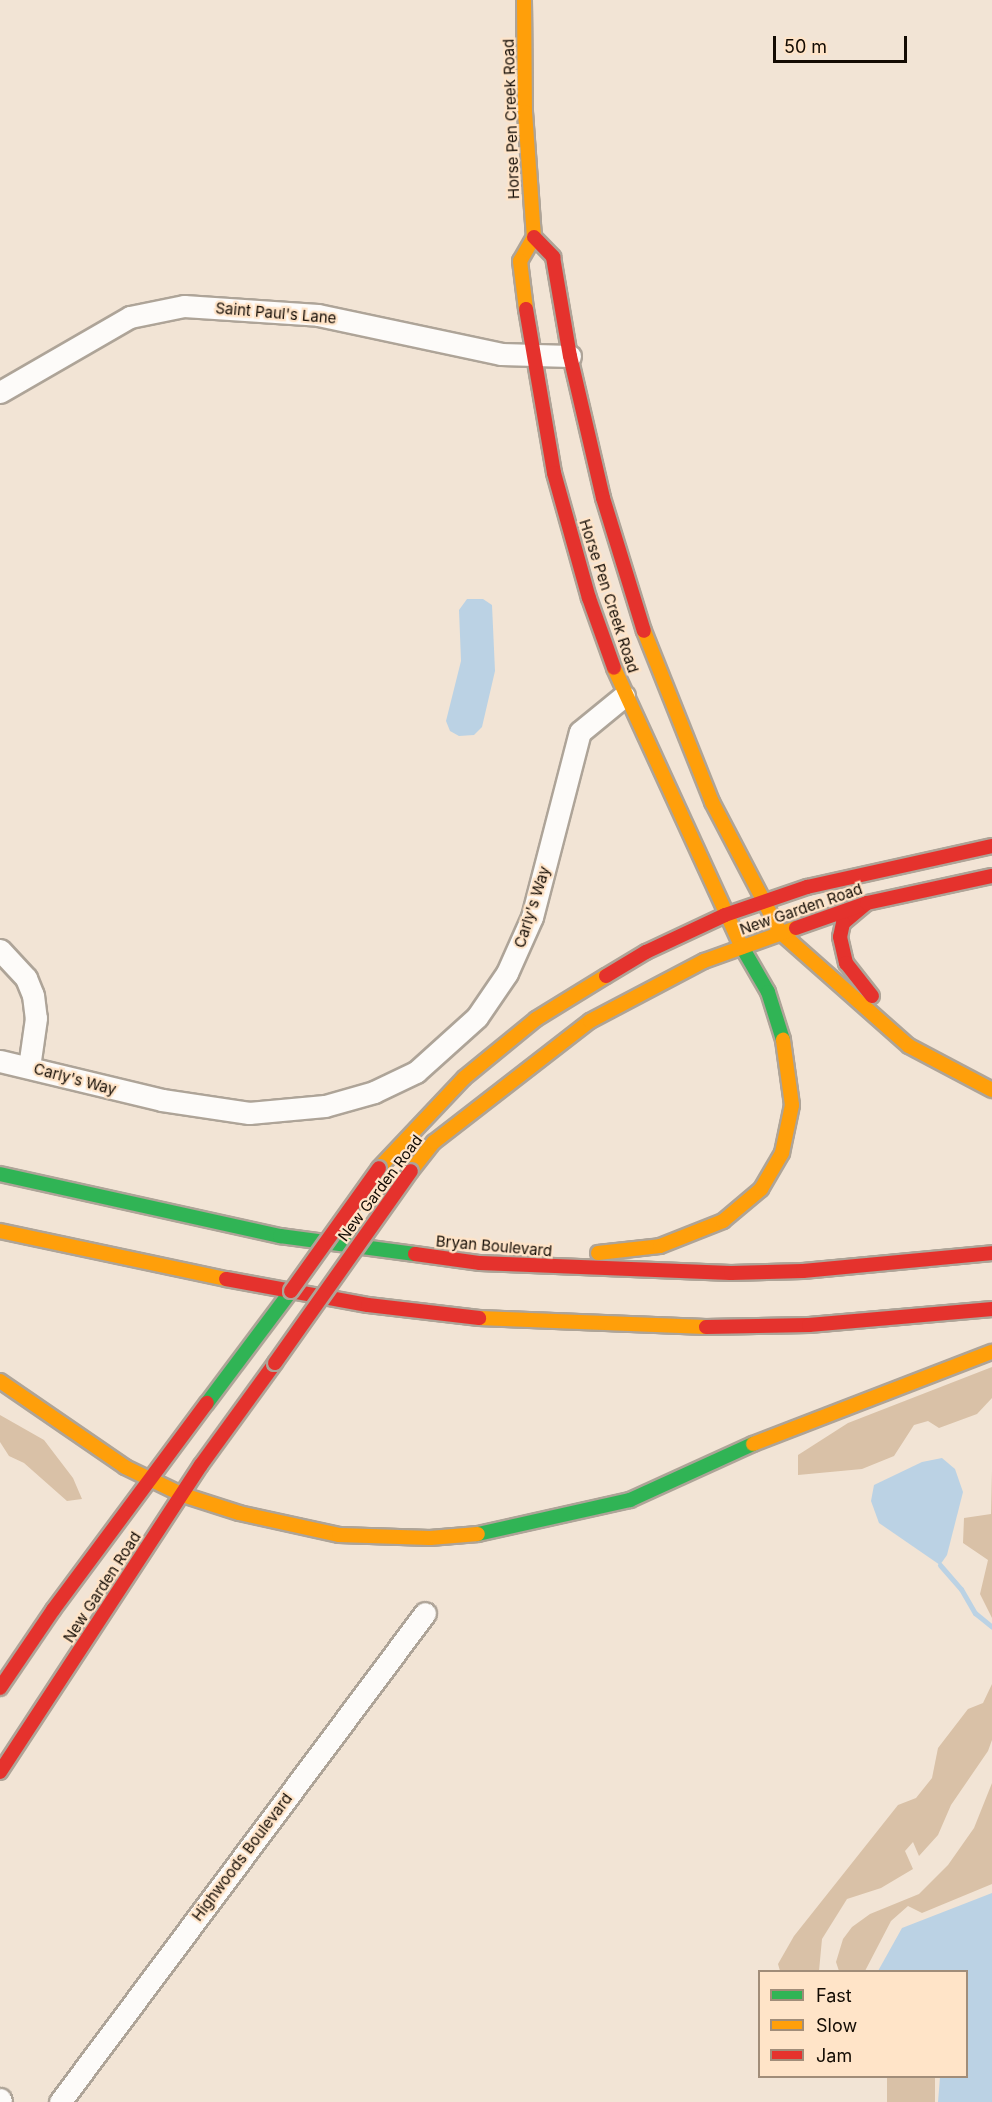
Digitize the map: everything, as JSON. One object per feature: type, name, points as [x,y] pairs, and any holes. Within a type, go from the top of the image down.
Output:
[{"type":"main road","name":"Horse Pen Creek Road","points":[[372,1251],[630,1251],[693,1236],[743,1206],[774,1169],[789,1130],[792,1105],[787,1055],[768,992],[724,915],[624,696],[571,535],[554,473],[531,357],[520,261],[534,237],[525,112],[524,0]]},
{"type":"main road","name":"Horse Pen Creek Road","points":[[534,237],[553,257],[570,356],[603,498],[647,640],[712,802],[762,901],[780,932],[909,1046],[992,1090]]},
{"type":"main road","points":[[554,473],[580,495],[603,498]]},
{"type":"main road","points":[[571,535],[590,546]]},
{"type":"main road","points":[[619,602],[647,640]]},
{"type":"main road","name":"New Garden Road","points":[[0,1688],[53,1610],[245,1355],[379,1168],[464,1078],[536,1019],[610,971],[724,915],[762,901],[870,871],[992,846]]},
{"type":"main road","name":"New Garden Road","points":[[0,1772],[183,1495],[411,1171],[434,1142],[590,1021],[704,961],[780,932],[867,903],[992,876]]},
{"type":"main road","points":[[867,903],[843,923],[841,945],[846,963],[879,1005],[892,1031]]},
{"type":"main road","name":"Bryan Boulevard","points":[[0,1174],[213,1222],[372,1251],[491,1263],[719,1273],[803,1271],[992,1252]]},
{"type":"main road","points":[[0,1231],[148,1264],[357,1302],[490,1319],[589,1325],[786,1326],[992,1309]]},
{"type":"main road","points":[[0,1381],[150,1481],[183,1495],[239,1513],[339,1535],[430,1538],[497,1532],[630,1500],[752,1445],[992,1352]]},
{"type":"street","name":"Saint Paul's Lane","points":[[0,392],[130,317],[184,306],[318,315],[501,354],[531,357],[570,356]]},
{"type":"street","name":"Carly's Way","points":[[0,1061],[162,1100],[249,1113],[325,1106],[374,1092],[416,1072],[477,1017],[507,973],[532,916],[580,732],[624,696]]},
{"type":"street","points":[[0,950],[26,978],[33,995],[36,1018],[28,1067]]},
{"type":"street","name":"Highwoods Boulevard","points":[[60,2102],[425,1613]]},
{"type":"shaded area","points":[[992,1367],[992,1398],[977,1414],[939,1428],[928,1421],[914,1425],[894,1456],[862,1469],[798,1475],[798,1455],[848,1423]]},
{"type":"shaded area","points":[[0,1415],[44,1440],[73,1478],[82,1499],[67,1501],[24,1463],[9,1456],[0,1442]]},
{"type":"shaded area","points":[[992,1470],[992,1618],[980,1594],[988,1560],[963,1543],[964,1518],[991,1514]]},
{"type":"shaded area","points":[[992,1684],[992,1740],[988,1751],[951,1805],[938,1835],[919,1856],[913,1842],[905,1851],[913,1869],[881,1888],[847,1899],[822,1939],[819,1970],[780,1970],[778,1964],[794,1936],[898,1805],[916,1798],[932,1778],[938,1748],[968,1709],[983,1703]]},
{"type":"shaded area","points":[[992,1783],[992,1884],[922,1913],[908,1906],[891,1921],[866,1970],[839,1970],[836,1962],[843,1939],[852,1927],[870,1914],[919,1894],[948,1865],[974,1828]]},
{"type":"shaded area","points":[[887,2078],[935,2078],[935,2102],[887,2102]]},
{"type":"water","points":[[467,599],[483,599],[492,605],[495,671],[482,727],[474,735],[459,736],[450,731],[446,721],[461,661],[459,610]]},
{"type":"water","points":[[942,1458],[955,1469],[963,1492],[947,1555],[940,1565],[879,1523],[871,1501],[874,1485],[922,1462]]},
{"type":"water","points":[[992,1893],[992,2102],[938,2102],[940,2078],[968,2078],[968,1970],[879,1970],[902,1928]]},
{"type":"waterway","points":[[940,1565],[961,1589],[975,1613],[992,1627]]},
{"type":"traffic: fast","points":[[742,947],[768,992],[783,1040]]},
{"type":"traffic: fast","points":[[0,1174],[280,1236],[415,1254]]},
{"type":"traffic: fast","points":[[207,1403],[291,1291]]},
{"type":"traffic: fast","points":[[478,1534],[630,1500],[753,1444]]},
{"type":"traffic: slow","points":[[524,0],[525,112],[534,237],[520,261],[526,309]]},
{"type":"traffic: slow","points":[[644,631],[712,802],[780,932]]},
{"type":"traffic: slow","points":[[614,668],[742,947]]},
{"type":"traffic: slow","points":[[411,1171],[434,1142],[590,1021],[704,961],[796,928]]},
{"type":"traffic: slow","points":[[780,932],[909,1046],[992,1090]]},
{"type":"traffic: slow","points":[[379,1168],[464,1078],[536,1019],[606,976]]},
{"type":"traffic: slow","points":[[598,1253],[660,1246],[723,1221],[761,1189],[782,1153],[792,1105],[783,1040]]},
{"type":"traffic: slow","points":[[0,1231],[226,1279]]},
{"type":"traffic: slow","points":[[479,1318],[706,1327]]},
{"type":"traffic: slow","points":[[753,1444],[992,1352]]},
{"type":"traffic: slow","points":[[0,1381],[125,1467],[183,1495],[239,1513],[339,1535],[430,1538],[478,1534]]},
{"type":"traffic: jam","points":[[534,237],[553,257],[570,356],[603,498],[644,631]]},
{"type":"traffic: jam","points":[[526,309],[554,473],[589,598],[614,668]]},
{"type":"traffic: jam","points":[[606,976],[646,952],[725,915],[807,887],[992,846]]},
{"type":"traffic: jam","points":[[796,928],[867,903],[992,876]]},
{"type":"traffic: jam","points":[[867,903],[843,923],[840,937],[846,963],[872,996]]},
{"type":"traffic: jam","points":[[291,1291],[379,1168]]},
{"type":"traffic: jam","points":[[275,1363],[411,1171]]},
{"type":"traffic: jam","points":[[415,1254],[480,1263],[731,1273],[803,1271],[992,1253]]},
{"type":"traffic: jam","points":[[226,1279],[368,1305],[479,1318]]},
{"type":"traffic: jam","points":[[706,1327],[809,1325],[992,1309]]},
{"type":"traffic: jam","points":[[0,1772],[201,1465],[275,1363]]},
{"type":"traffic: jam","points":[[0,1688],[53,1610],[207,1403]]}]
